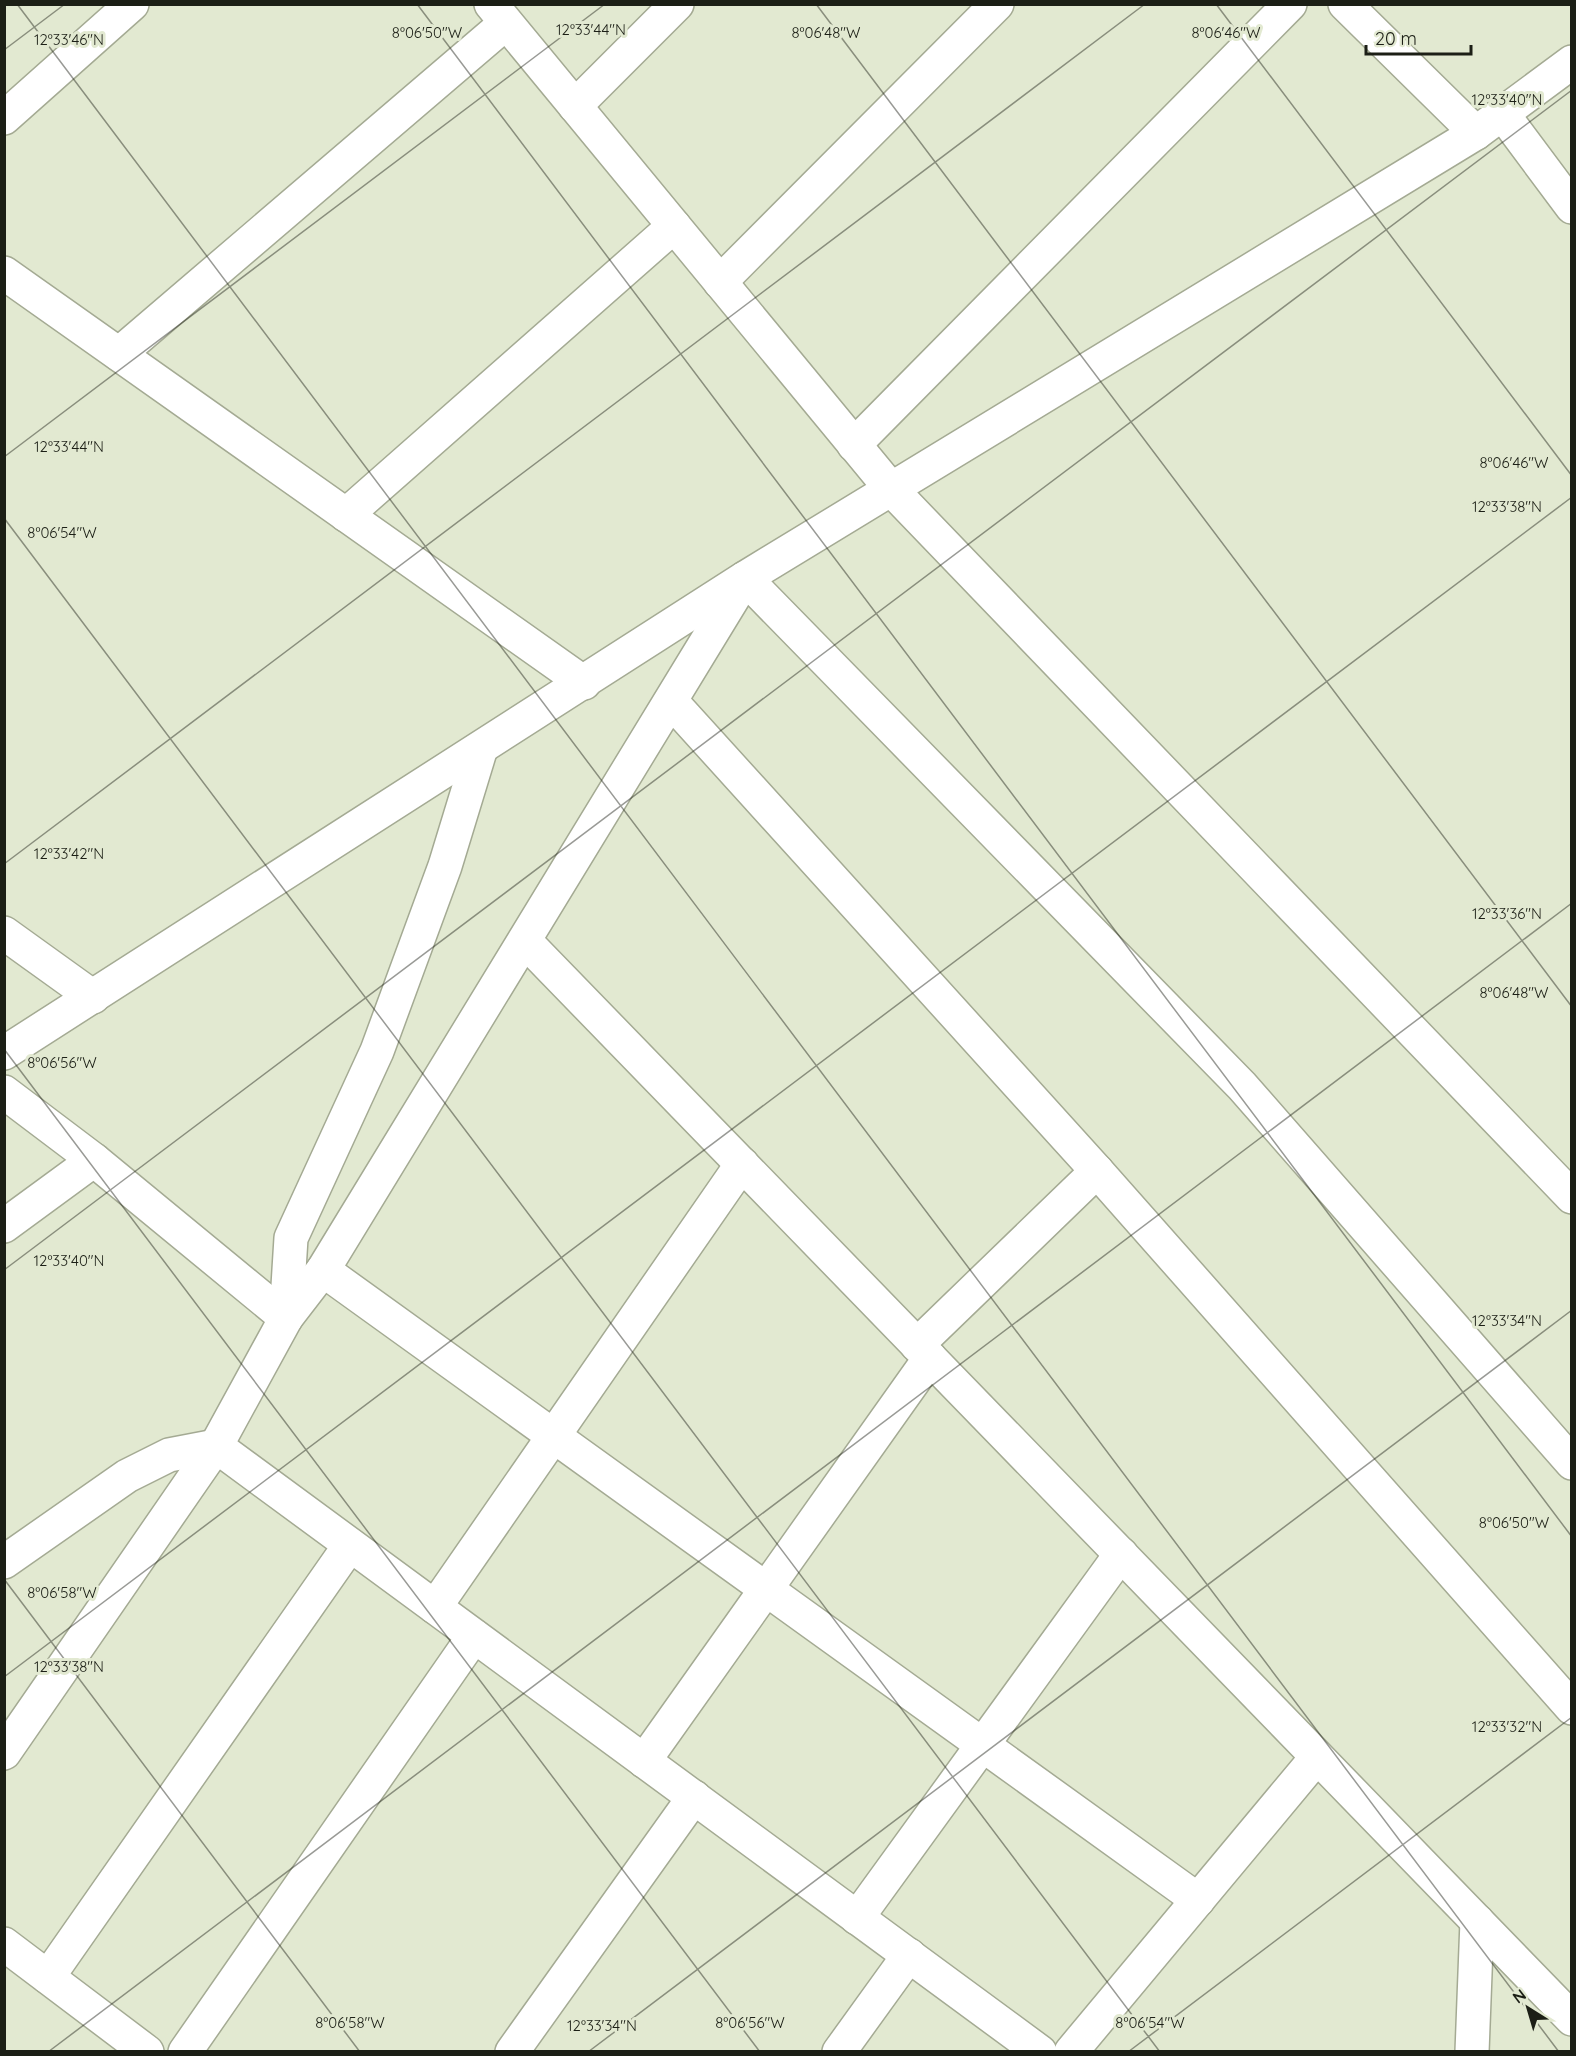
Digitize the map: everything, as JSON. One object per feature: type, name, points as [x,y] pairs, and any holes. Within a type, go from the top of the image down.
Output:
[{"type":"street","points":[[4,118],[132,4]]},
{"type":"street","points":[[575,106],[677,4]]},
{"type":"street","points":[[720,282],[997,4]]},
{"type":"street","points":[[854,445],[1290,4]]},
{"type":"street","points":[[1345,4],[1476,133]]},
{"type":"street","points":[[119,354],[498,14],[891,489],[1572,1197]]},
{"type":"street","points":[[4,1053],[745,578],[1476,133],[1572,62]]},
{"type":"street","points":[[1502,113],[1572,207]]},
{"type":"street","points":[[346,515],[674,226]]},
{"type":"street","points":[[6,277],[119,354],[584,683]]},
{"type":"street","points":[[4,1753],[216,1446],[286,1318],[323,1270],[745,578]]},
{"type":"street","points":[[745,578],[1242,1086],[1572,1462]]},
{"type":"street","points":[[671,701],[1097,1171],[1572,1708]]},
{"type":"street","points":[[286,1318],[291,1239],[377,1051],[445,866],[481,748]]},
{"type":"street","points":[[4,933],[93,997]]},
{"type":"street","points":[[525,941],[1572,2019]]},
{"type":"street","points":[[4,1092],[94,1160],[286,1318]]},
{"type":"street","points":[[4,1226],[94,1160]]},
{"type":"street","points":[[435,1607],[742,1164]]},
{"type":"street","points":[[644,1761],[767,1589],[923,1351],[1097,1171]]},
{"type":"street","points":[[323,1270],[1198,1900]]},
{"type":"street","points":[[4,1562],[128,1476],[169,1455],[216,1446],[1040,2052]]},
{"type":"street","points":[[48,1977],[350,1545]]},
{"type":"street","points":[[857,1918],[1121,1554]]},
{"type":"street","points":[[185,2052],[474,1636]]},
{"type":"street","points":[[1071,2052],[1317,1757]]},
{"type":"street","points":[[512,2052],[694,1797]]},
{"type":"street","points":[[1472,2052],[1477,1921]]},
{"type":"street","points":[[4,1944],[147,2052]]},
{"type":"street","points":[[839,2052],[909,1955]]}]
